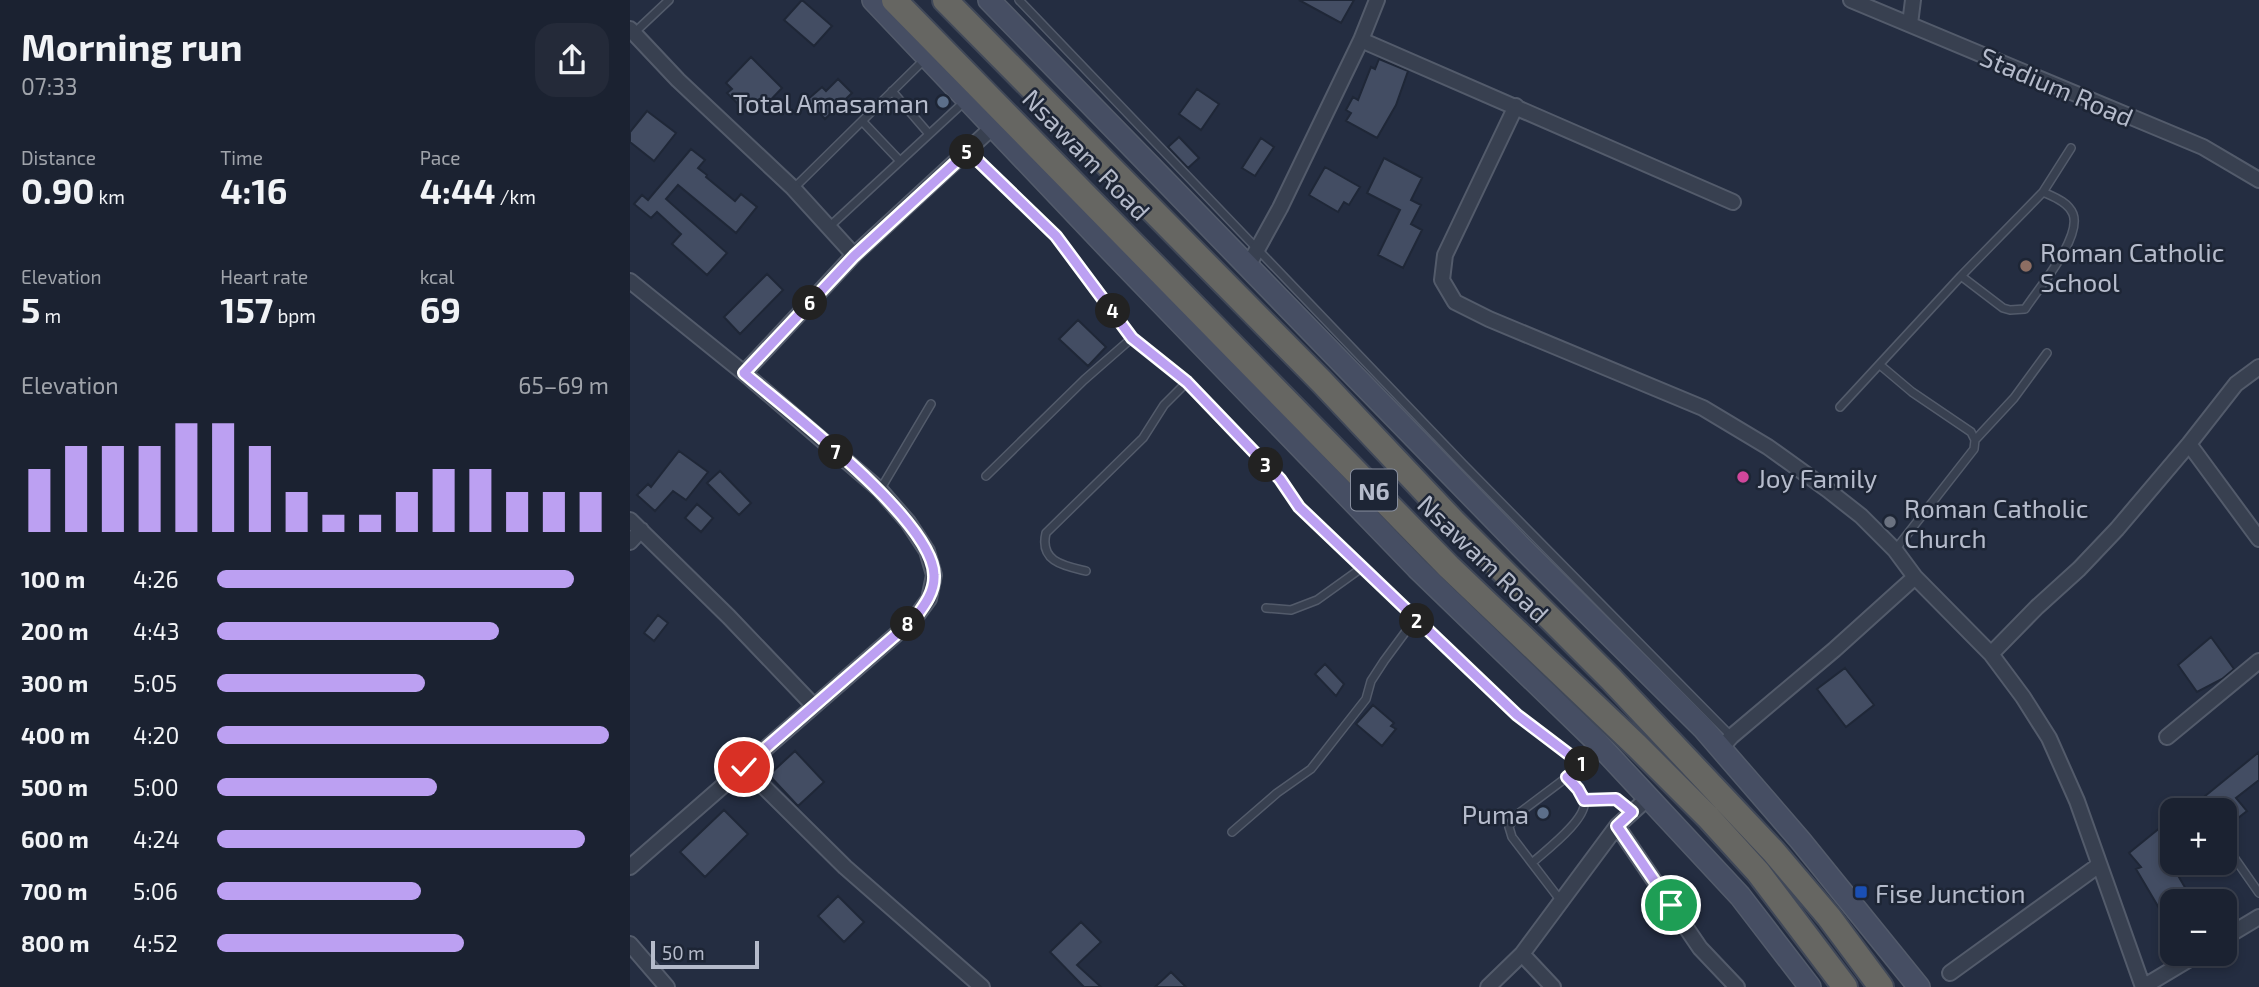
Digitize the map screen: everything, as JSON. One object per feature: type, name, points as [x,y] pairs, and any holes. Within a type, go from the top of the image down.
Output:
[{"type":"highway","name":"Nsawam Road","points":[[894,0],[1449,567],[1708,817],[1758,872],[1845,987]]},
{"type":"highway","name":"Nsawam Road","points":[[945,0],[1322,382],[1453,522],[1621,690],[1773,851],[1829,917],[1881,987]]},
{"type":"main road","points":[[873,0],[1417,568],[1603,750],[1740,896],[1810,987]]},
{"type":"main road","points":[[989,0],[1253,257],[1520,546],[1703,728],[1726,742],[1800,840],[1919,987]]},
{"type":"street","points":[[1253,257],[1280,208],[1362,40],[1377,0]]},
{"type":"street","name":"Stadium Road","points":[[1851,0],[2203,147],[2259,180]]},
{"type":"street","points":[[1910,24],[1913,0]]},
{"type":"street","points":[[632,31],[678,80],[793,188],[854,256]]},
{"type":"street","points":[[1362,40],[1733,202]]},
{"type":"street","points":[[1516,106],[1445,256],[1442,279],[1455,302],[1489,319],[1703,408],[1768,447],[1861,516],[1895,550],[1915,577],[1992,654],[2049,738],[2077,801],[2143,987],[2178,966]]},
{"type":"street","points":[[744,373],[854,256],[994,126]]},
{"type":"street","points":[[630,281],[744,373],[880,490],[908,522],[927,551],[934,575],[929,599],[915,618],[630,867]]},
{"type":"street","points":[[1992,654],[2107,539],[2189,444],[2236,384],[2259,368]]},
{"type":"street","points":[[2189,444],[2259,539]]},
{"type":"street","points":[[630,542],[635,525],[729,617],[813,705]]},
{"type":"street","points":[[1726,742],[1915,577]]},
{"type":"street","points":[[2167,737],[2259,662]]},
{"type":"street","points":[[744,767],[845,867],[982,987]]},
{"type":"street","points":[[1488,987],[1522,954],[1617,826],[1648,798]]},
{"type":"street","points":[[1617,826],[1700,948],[1737,987]]},
{"type":"street","points":[[1950,973],[2099,865]]},
{"type":"street","points":[[2237,930],[2259,917]]},
{"type":"street","points":[[630,944],[667,987]]},
{"type":"street","points":[[1522,954],[1553,987]]},
{"type":"lane","points":[[632,31],[669,0]]},
{"type":"lane","points":[[1019,0],[1253,257]]},
{"type":"lane","points":[[793,188],[928,57]]},
{"type":"lane","points":[[892,92],[929,134]]},
{"type":"lane","points":[[828,227],[967,99]]},
{"type":"lane","points":[[862,121],[900,161]]},
{"type":"lane","points":[[1840,407],[2043,192],[2071,148]]},
{"type":"lane","points":[[968,151],[1056,236],[1132,338],[1187,382],[1280,479],[1299,507],[1517,715],[1583,765]]},
{"type":"lane","points":[[1961,276],[2003,308],[2025,309],[2069,244],[2074,228],[2073,215],[2066,204],[2043,192]]},
{"type":"lane","points":[[986,476],[1084,380],[1132,338]]},
{"type":"lane","points":[[1975,440],[2014,398],[2047,353]]},
{"type":"lane","points":[[1880,365],[1912,392],[1971,432],[1975,440],[1974,449],[1895,550]]},
{"type":"lane","points":[[1086,571],[1058,564],[1051,558],[1044,540],[1046,533],[1143,438],[1164,405],[1187,382]]},
{"type":"lane","points":[[880,490],[932,404]]},
{"type":"lane","points":[[1266,608],[1291,610],[1317,600],[1363,567]]},
{"type":"lane","points":[[1232,832],[1277,793],[1311,769],[1366,699],[1371,681],[1415,619]]},
{"type":"lane","points":[[1560,901],[1512,837],[1509,827],[1514,817],[1603,750]]},
{"type":"lane","points":[[1532,863],[1580,818],[1584,800],[1567,777]]},
{"type":"lane","points":[[1584,800],[1616,799],[1632,812]]},
{"type":"lane","points":[[2237,862],[2259,893]]},
{"type":"building","points":[[802,0],[832,26],[814,46],[784,20]]},
{"type":"building","points":[[1299,0],[1354,0],[1341,23]]},
{"type":"building","points":[[751,57],[782,88],[761,110],[754,103],[745,111],[727,93],[732,89],[726,83]]},
{"type":"building","points":[[1379,59],[1408,71],[1396,105],[1377,138],[1346,121],[1351,113],[1346,110],[1353,97],[1358,100],[1371,67],[1375,69]]},
{"type":"building","points":[[838,79],[852,93],[825,119],[807,100],[822,87],[826,91]]},
{"type":"building","points":[[1197,89],[1219,104],[1201,130],[1179,114]]},
{"type":"building","points":[[647,111],[676,133],[654,161],[630,142],[630,132]]},
{"type":"building","points":[[1179,137],[1199,158],[1188,168],[1168,147]]},
{"type":"building","points":[[1261,138],[1274,147],[1255,176],[1242,168]]},
{"type":"building","points":[[691,149],[705,160],[698,168],[706,177],[735,201],[741,194],[757,207],[736,233],[678,185],[666,199],[727,253],[707,275],[672,244],[681,234],[657,212],[651,218],[634,204],[642,195],[648,200]]},
{"type":"building","points":[[1384,158],[1422,178],[1411,200],[1421,205],[1411,224],[1422,230],[1403,268],[1378,255],[1400,210],[1367,193]]},
{"type":"building","points":[[1325,167],[1360,187],[1349,205],[1344,202],[1338,212],[1309,195]]},
{"type":"building","points":[[767,274],[783,290],[740,334],[724,317]]},
{"type":"building","points":[[1078,320],[1106,347],[1088,366],[1059,339]]},
{"type":"building","points":[[679,451],[708,472],[686,500],[673,491],[655,511],[637,495],[648,484],[651,487]]},
{"type":"building","points":[[720,471],[751,503],[739,515],[707,483]]},
{"type":"building","points":[[697,504],[713,518],[701,532],[685,518]]},
{"type":"building","points":[[658,615],[668,623],[654,641],[644,633]]},
{"type":"building","points":[[2211,637],[2234,669],[2222,679],[2197,692],[2178,665]]},
{"type":"building","points":[[1325,664],[1344,684],[1336,696],[1315,674]]},
{"type":"building","points":[[1845,668],[1874,705],[1846,727],[1817,689]]},
{"type":"building","points":[[1373,705],[1394,723],[1391,726],[1396,729],[1382,746],[1356,724]]},
{"type":"building","points":[[795,751],[824,782],[798,806],[769,775]]},
{"type":"building","points":[[2259,752],[2259,780],[2236,798],[2203,798]]},
{"type":"building","points":[[2237,799],[2247,811],[2237,819]]},
{"type":"building","points":[[724,810],[748,834],[705,877],[680,852]]},
{"type":"building","points":[[2160,828],[2160,875],[2178,875],[2186,889],[2160,889],[2160,910],[2136,869],[2141,867],[2129,853]]},
{"type":"building","points":[[838,896],[864,922],[844,942],[818,916]]},
{"type":"building","points":[[1081,922],[1101,942],[1077,965],[1101,987],[1084,987],[1050,952]]},
{"type":"building","points":[[1171,972],[1186,987],[1155,987]]},
{"type":"place","name":"Total Amasaman","points":[[943,102]]},
{"type":"place","name":"Roman Catholic School","points":[[2026,266]]},
{"type":"place","name":"Joy Family","points":[[1743,477]]},
{"type":"place","name":"Roman Catholic Church","points":[[1890,522]]},
{"type":"place","name":"Puma","points":[[1543,813]]},
{"type":"place","name":"Fise Junction","points":[[1861,892]]},
{"type":"route","points":[[744,767],[915,618],[929,599],[934,575],[927,551],[908,522],[880,490],[744,373],[854,256],[968,151],[1056,236],[1132,338],[1187,382],[1280,479],[1299,507],[1517,715],[1583,765],[1567,777],[1584,800],[1616,799],[1632,812],[1617,826],[1671,905]]}]
